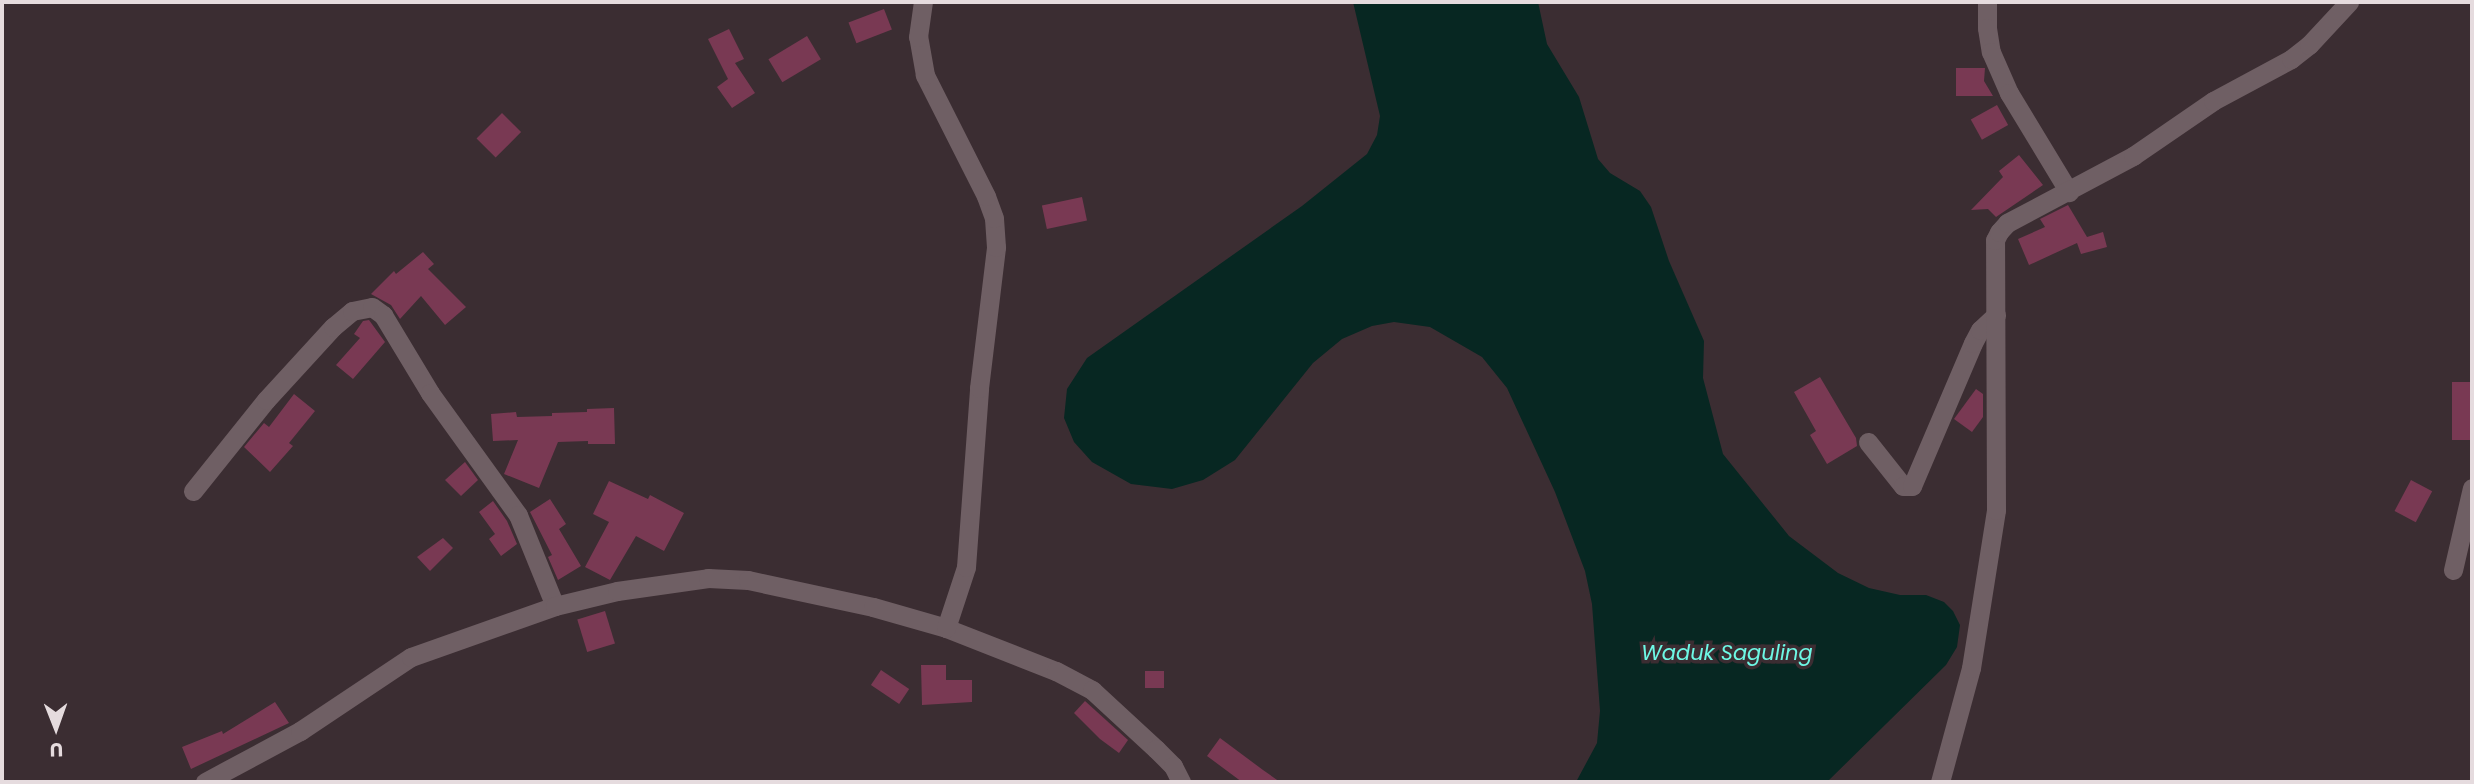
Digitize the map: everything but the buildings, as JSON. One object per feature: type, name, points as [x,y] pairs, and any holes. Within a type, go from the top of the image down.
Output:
[{"type":"street","points":[[923,2],[918,37],[925,75],[986,196],[994,218],[996,247],[979,388],[966,567],[946,628]]},
{"type":"street","points":[[1987,2],[1991,52],[2009,93],[2069,192]]},
{"type":"street","points":[[1940,782],[1971,668],[1996,510],[1995,240],[1998,232],[2007,223],[2133,156],[2213,101],[2291,59],[2309,45],[2349,2]]},
{"type":"street","points":[[193,491],[266,400],[333,327],[352,311],[372,307],[391,327],[430,393],[518,515],[555,606]]},
{"type":"street","points":[[1868,442],[1903,486],[1912,486],[1973,343],[1980,330],[1996,315]]},
{"type":"street","points":[[2454,570],[2472,488]]},
{"type":"street","points":[[205,782],[300,730],[411,657],[555,606],[666,582],[708,578],[748,580],[873,607],[946,628],[1056,671],[1092,690],[1173,766],[1181,782]]},
{"type":"water","name":"Waduk Saguling","points":[[1353,2],[1538,2],[1547,44],[1579,97],[1598,159],[1610,173],[1640,191],[1651,207],[1669,261],[1704,341],[1703,378],[1723,454],[1789,536],[1838,573],[1869,588],[1900,595],[1926,595],[1944,602],[1953,611],[1960,625],[1957,647],[1946,665],[1827,782],[1576,782],[1597,743],[1600,711],[1592,604],[1585,571],[1555,492],[1507,388],[1482,357],[1430,327],[1394,322],[1372,326],[1342,339],[1313,363],[1235,460],[1203,480],[1172,489],[1131,484],[1092,462],[1074,442],[1064,418],[1067,389],[1087,358],[1302,206],[1367,154],[1377,135],[1380,116]]}]
